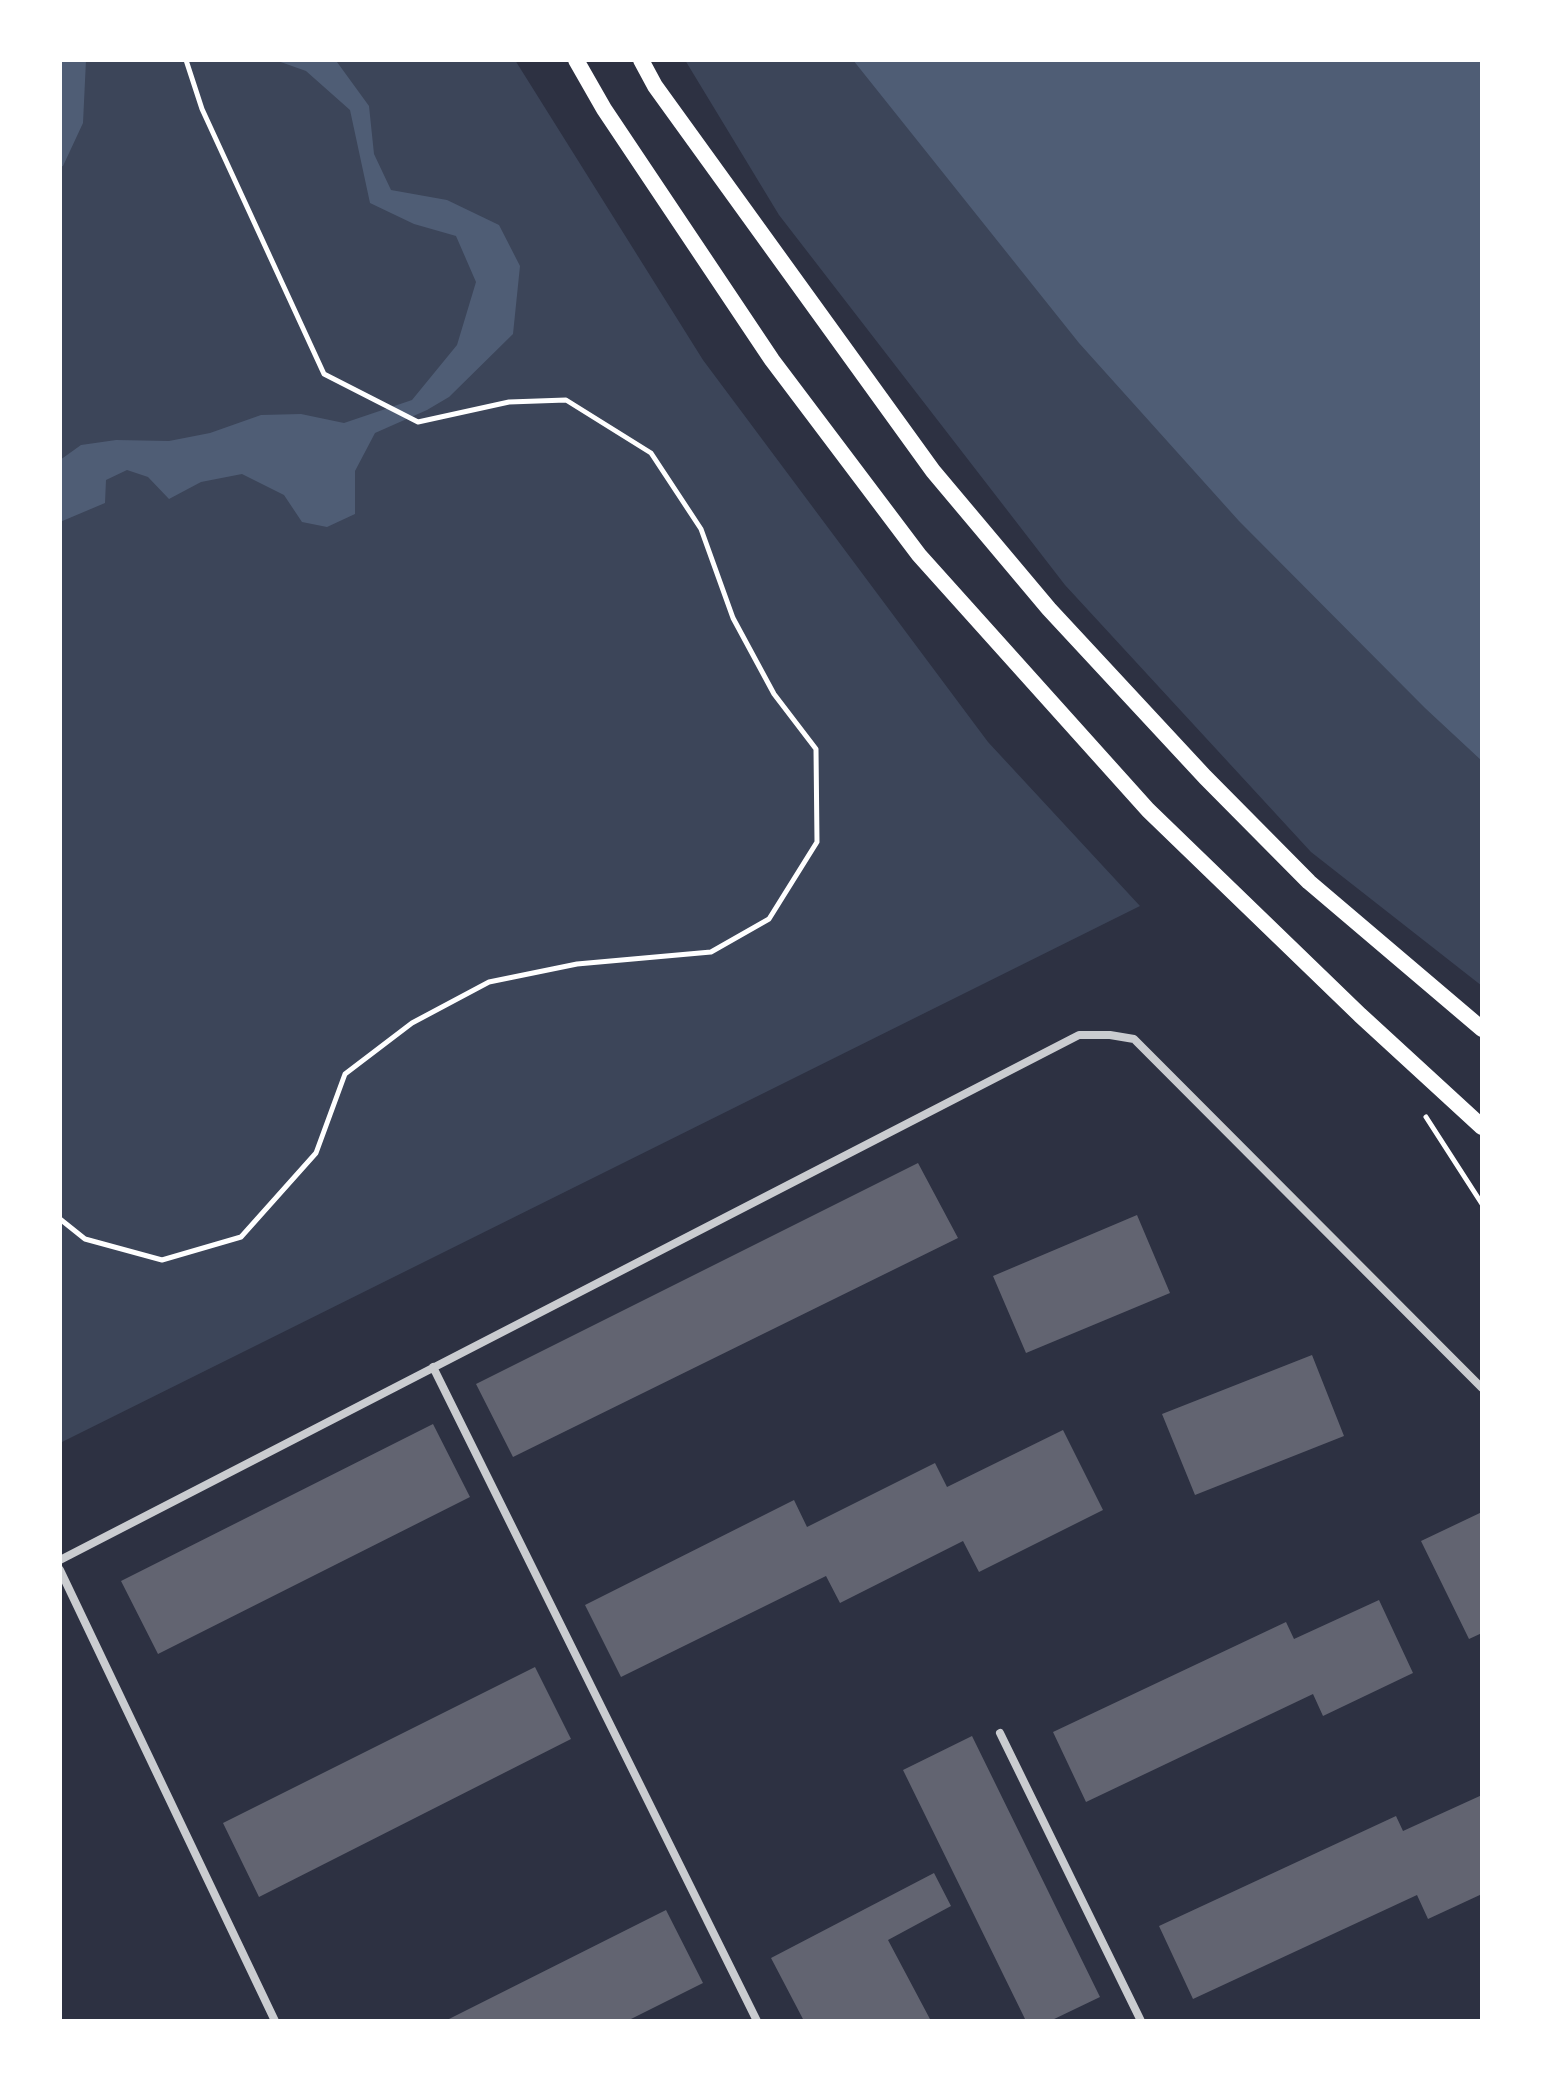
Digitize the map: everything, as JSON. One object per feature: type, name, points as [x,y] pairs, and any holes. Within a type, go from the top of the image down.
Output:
[{"type":"main road","points":[[576,60],[604,109],[772,360],[919,555],[1148,810],[1360,1015],[1482,1127]]},
{"type":"main road","points":[[641,60],[655,86],[933,471],[1049,609],[1205,777],[1309,882],[1482,1029]]},
{"type":"street","points":[[60,1560],[1079,1035],[1134,1039],[1482,1388]]},
{"type":"street","points":[[433,1367],[757,2021]]},
{"type":"street","points":[[60,1570],[275,2021]]},
{"type":"street","points":[[1000,1733],[1141,2021]]},
{"type":"path","points":[[60,1219],[85,1239],[162,1260],[241,1237],[316,1153],[345,1074],[412,1023],[489,982],[577,964],[711,952],[769,919],[817,842],[816,749],[774,694],[733,618],[701,529],[651,453],[566,400],[509,402],[418,422],[324,374],[202,109],[186,60]]},
{"type":"shaded area","points":[[60,60],[515,60],[703,360],[988,742],[1140,906],[60,1443]]},
{"type":"shaded area","points":[[60,60],[86,60],[83,123],[60,167]]},
{"type":"shaded area","points":[[275,60],[339,60],[337,62],[369,106],[374,154],[391,190],[447,200],[499,225],[520,266],[513,334],[449,397],[375,433],[355,471],[355,514],[327,527],[302,522],[284,495],[242,474],[201,482],[169,499],[148,477],[127,470],[106,480],[105,503],[60,522],[60,460],[81,445],[116,440],[169,441],[210,433],[261,415],[301,414],[344,423],[412,400],[457,345],[476,282],[456,236],[414,224],[370,203],[350,110],[306,71]]},
{"type":"shaded area","points":[[685,60],[1482,60],[1482,986],[1311,852],[1065,585],[779,215]]},
{"type":"shaded area","points":[[853,60],[1482,60],[1482,761],[1239,521],[1079,343]]},
{"type":"building","points":[[918,1163],[958,1238],[513,1457],[476,1384]]},
{"type":"building","points":[[1137,1215],[1170,1293],[1026,1353],[993,1276]]},
{"type":"building","points":[[1312,1355],[1344,1436],[1195,1495],[1162,1414]]},
{"type":"building","points":[[433,1424],[470,1497],[158,1654],[121,1581]]},
{"type":"building","points":[[1063,1430],[1103,1510],[979,1572],[963,1541],[840,1603],[826,1576],[621,1677],[585,1605],[794,1500],[807,1527],[935,1463],[947,1487]]},
{"type":"building","points":[[1482,1512],[1482,1633],[1469,1639],[1421,1541]]},
{"type":"building","points":[[1379,1600],[1413,1673],[1323,1716],[1313,1694],[1086,1802],[1053,1732],[1286,1622],[1294,1639]]},
{"type":"building","points":[[535,1667],[571,1739],[259,1897],[223,1823]]},
{"type":"building","points":[[972,1736],[1100,1997],[1050,2021],[1026,2021],[903,1770]]},
{"type":"building","points":[[1482,1795],[1482,1894],[1428,1919],[1417,1895],[1193,1999],[1159,1926],[1396,1816],[1403,1831]]},
{"type":"building","points":[[934,1873],[951,1906],[888,1940],[931,2021],[804,2021],[771,1958]]},
{"type":"building","points":[[666,1910],[703,1983],[627,2021],[445,2021]]}]
